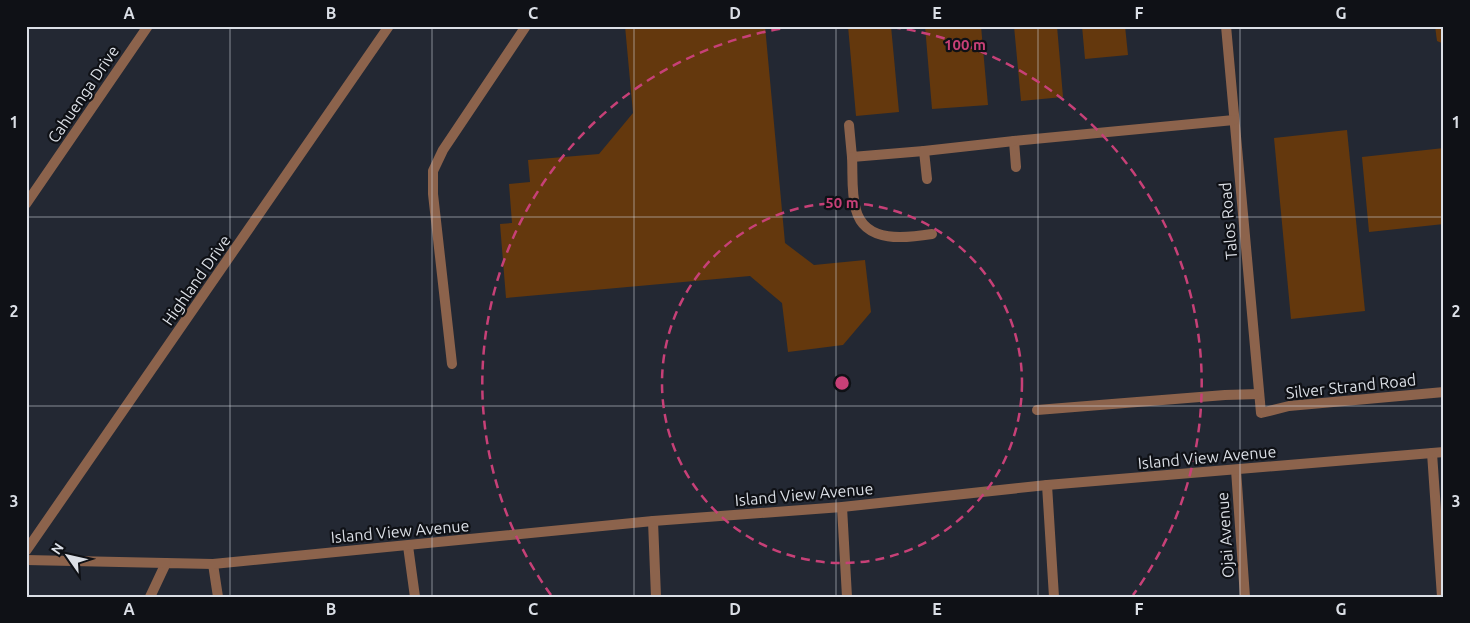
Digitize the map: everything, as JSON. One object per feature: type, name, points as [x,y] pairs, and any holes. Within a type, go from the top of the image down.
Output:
[{"type":"street","name":"Cahuenga Drive","points":[[26,204],[148,26]]},
{"type":"street","name":"Highland Drive","points":[[26,551],[389,26]]},
{"type":"street","points":[[452,364],[433,194],[433,171],[443,150],[526,26]]},
{"type":"street","name":"Talos Road","points":[[1226,26],[1261,413]]},
{"type":"street","points":[[852,156],[924,151],[1234,120]]},
{"type":"street","points":[[849,125],[854,201],[856,213],[864,224],[874,232],[885,237],[909,237],[932,234]]},
{"type":"street","points":[[1014,141],[1016,167]]},
{"type":"street","points":[[924,151],[927,179]]},
{"type":"street","name":"Silver Strand Road","points":[[1261,413],[1290,406],[1444,392]]},
{"type":"street","points":[[1037,410],[1259,394]]},
{"type":"street","name":"Island View Avenue","points":[[26,560],[213,564],[653,521],[842,507],[1047,486],[1444,452]]},
{"type":"street","points":[[1432,454],[1442,597]]},
{"type":"street","name":"Ojai Avenue","points":[[1236,470],[1245,597]]},
{"type":"street","points":[[1047,486],[1054,597]]},
{"type":"street","points":[[842,507],[847,597]]},
{"type":"street","points":[[653,521],[656,597]]},
{"type":"street","points":[[408,546],[415,597]]},
{"type":"street","points":[[150,597],[166,563]]},
{"type":"street","points":[[213,564],[218,597]]},
{"type":"building","points":[[625,26],[765,26],[785,243],[814,265],[865,260],[871,312],[843,345],[788,352],[782,303],[750,276],[506,298],[500,224],[512,223],[509,184],[530,182],[528,160],[599,154],[633,113]]},
{"type":"building","points":[[848,26],[891,26],[899,112],[856,116]]},
{"type":"building","points":[[925,26],[981,26],[988,105],[932,109]]},
{"type":"building","points":[[1014,26],[1057,26],[1063,97],[1021,101]]},
{"type":"building","points":[[1082,26],[1125,26],[1128,55],[1085,59]]},
{"type":"building","points":[[1435,26],[1444,26],[1444,44],[1437,41]]},
{"type":"building","points":[[1347,130],[1365,311],[1291,319],[1274,138]]},
{"type":"building","points":[[1444,148],[1444,224],[1369,232],[1362,157]]}]
